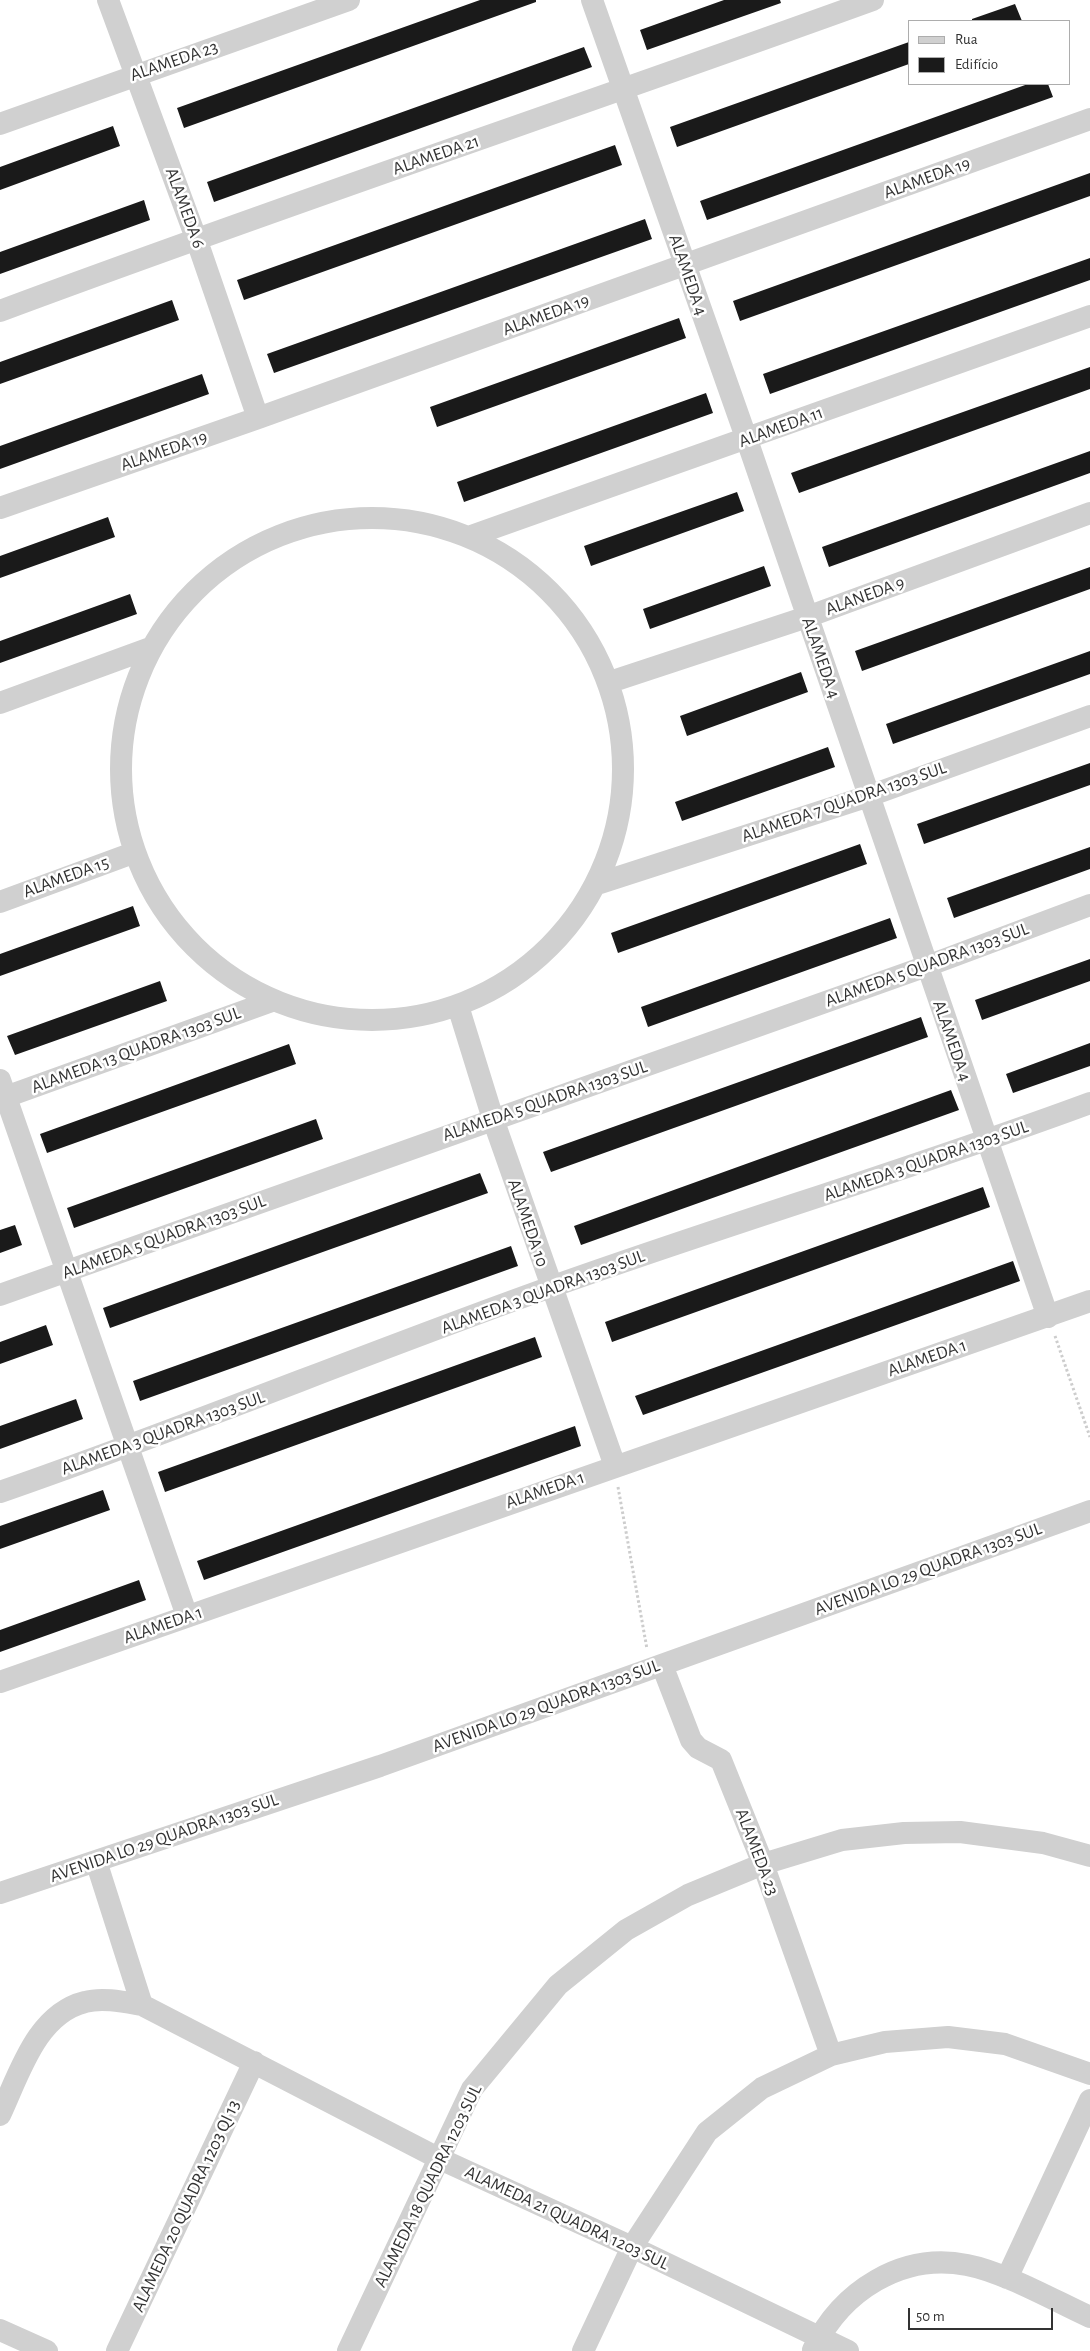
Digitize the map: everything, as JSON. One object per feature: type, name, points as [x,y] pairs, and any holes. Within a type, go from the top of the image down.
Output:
[{"type":"street","name":"ALAMEDA 6","points":[[108,0],[196,238],[258,418]]},
{"type":"street","name":"ALAMEDA 23","points":[[0,124],[349,0]]},
{"type":"street","name":"ALAMEDA 4","points":[[592,0],[684,266],[747,440],[1048,1317]]},
{"type":"street","name":"ALAMEDA 21","points":[[0,311],[196,238],[624,90],[873,0]]},
{"type":"street","name":"ALAMEDA 19","points":[[0,508],[684,266],[1090,119]]},
{"type":"street","name":"ALAMEDA 11","points":[[471,536],[747,440],[1090,316]]},
{"type":"street","name":"ALANEDA 9","points":[[610,682],[807,617],[1090,513]]},
{"type":"street","points":[[350,518],[412,520],[471,536],[531,572],[578,621],[610,682],[625,750],[620,819],[597,884],[561,936],[514,977],[458,1006],[396,1020],[333,1018],[272,1001],[212,965],[171,922],[165,915],[133,853],[119,784],[125,714],[150,648],[186,598],[234,558],[289,531],[350,518]]},
{"type":"street","points":[[0,702],[150,648]]},
{"type":"street","name":"ALAMEDA 7 QUADRA 1303 SUL","points":[[597,884],[869,796],[1090,716]]},
{"type":"street","name":"ALAMEDA 15","points":[[0,902],[133,853]]},
{"type":"street","name":"ALAMEDA 5 QUADRA 1303 SUL","points":[[0,1295],[1090,906]]},
{"type":"street","name":"ALAMEDA 13 QUADRA 1303 SUL","points":[[2,1092],[272,1001]]},
{"type":"street","name":"ALAMEDA 10","points":[[458,1006],[493,1119],[550,1287],[615,1466]]},
{"type":"street","points":[[2,1092],[67,1271],[187,1616]]},
{"type":"street","name":"ALAMEDA 3 QUADRA 1303 SUL","points":[[0,1492],[128,1448],[550,1287],[987,1142],[1090,1103]]},
{"type":"street","name":"ALAMEDA 1","points":[[0,1682],[1090,1301]]},
{"type":"street","name":"AVENIDA LO 29 QUADRA 1303 SUL","points":[[0,1893],[380,1766],[1090,1511]]},
{"type":"street","name":"ALAMEDA 23","points":[[657,1667],[691,1740],[698,1748],[721,1760],[763,1864],[831,2055]]},
{"type":"street","name":"ALAMEDA 18 QUADRA 1203 SUL","points":[[348,2351],[472,2089],[558,1985],[626,1930],[688,1895],[763,1864],[842,1840],[904,1833],[970,1834],[1043,1843],[1090,1856]]},
{"type":"street","points":[[0,2115],[39,2034],[59,2014],[85,2002],[134,2004],[96,1861]]},
{"type":"street","name":"ALAMEDA 21 QUADRA 1203 SUL","points":[[134,2004],[254,2062],[438,2158],[632,2247],[816,2344],[848,2351]]},
{"type":"street","points":[[583,2351],[632,2247],[707,2132],[762,2088],[831,2055],[885,2042],[948,2037],[1005,2044],[1090,2074]]},
{"type":"street","name":"ALAMEDA 20 QUADRA 1203 QI 13","points":[[117,2351],[254,2062]]},
{"type":"street","points":[[1007,2278],[1090,2100]]},
{"type":"street","points":[[816,2344],[839,2310],[858,2291],[880,2276],[923,2262],[968,2264],[1007,2278],[1090,2317]]},
{"type":"street","points":[[0,2330],[46,2351]]},
{"type":"path","points":[[1048,1317],[1090,1437]]},
{"type":"path","points":[[615,1466],[657,1667]]},
{"type":"building","points":[[480,0],[536,0],[536,2],[184,128],[177,108]]},
{"type":"building","points":[[724,0],[780,0],[781,3],[647,50],[640,30]]},
{"type":"building","points":[[1015,4],[1022,20],[972,20]]},
{"type":"building","points":[[908,42],[908,64],[677,147],[670,127]]},
{"type":"building","points":[[584,47],[592,67],[214,202],[207,182]]},
{"type":"building","points":[[1025,85],[1048,85],[1053,97],[707,220],[700,201]]},
{"type":"building","points":[[113,126],[120,146],[0,190],[0,167]]},
{"type":"building","points":[[615,145],[622,165],[244,300],[237,280]]},
{"type":"building","points":[[1090,173],[1090,196],[740,321],[733,301]]},
{"type":"building","points":[[144,200],[150,220],[0,274],[0,252]]},
{"type":"building","points":[[645,219],[652,239],[274,373],[267,354]]},
{"type":"building","points":[[1090,258],[1090,280],[770,394],[763,374]]},
{"type":"building","points":[[172,300],[179,320],[0,384],[0,362]]},
{"type":"building","points":[[679,318],[686,338],[437,427],[430,407]]},
{"type":"building","points":[[1090,367],[1090,389],[799,493],[791,473]]},
{"type":"building","points":[[202,374],[209,394],[0,469],[0,446]]},
{"type":"building","points":[[706,393],[713,413],[464,502],[457,482]]},
{"type":"building","points":[[1090,451],[1090,473],[829,567],[822,547]]},
{"type":"building","points":[[737,492],[744,511],[591,566],[584,546]]},
{"type":"building","points":[[108,517],[115,537],[0,578],[0,556]]},
{"type":"building","points":[[764,566],[771,586],[650,629],[643,609]]},
{"type":"building","points":[[1090,567],[1090,589],[862,671],[855,651]]},
{"type":"building","points":[[130,594],[137,614],[0,663],[0,641]]},
{"type":"building","points":[[1090,651],[1090,674],[893,744],[886,724]]},
{"type":"building","points":[[801,672],[808,692],[687,736],[680,716]]},
{"type":"building","points":[[828,747],[835,767],[682,821],[675,802]]},
{"type":"building","points":[[1090,763],[1090,785],[924,844],[917,824]]},
{"type":"building","points":[[860,844],[867,864],[618,953],[611,933]]},
{"type":"building","points":[[1090,847],[1090,869],[954,918],[947,898]]},
{"type":"building","points":[[133,906],[140,926],[0,976],[0,954]]},
{"type":"building","points":[[890,918],[897,938],[648,1027],[641,1007]]},
{"type":"building","points":[[1090,959],[1090,981],[982,1020],[975,1000]]},
{"type":"building","points":[[160,981],[167,1001],[15,1055],[7,1036]]},
{"type":"building","points":[[921,1017],[928,1037],[551,1172],[543,1152]]},
{"type":"building","points":[[1090,1043],[1090,1066],[1013,1093],[1006,1074]]},
{"type":"building","points":[[289,1044],[296,1064],[47,1153],[40,1134]]},
{"type":"building","points":[[951,1090],[959,1110],[581,1245],[574,1226]]},
{"type":"building","points":[[316,1119],[323,1139],[74,1228],[67,1208]]},
{"type":"building","points":[[480,1173],[488,1193],[110,1328],[103,1308]]},
{"type":"building","points":[[983,1187],[990,1207],[612,1342],[605,1322]]},
{"type":"building","points":[[15,1225],[22,1245],[0,1253],[0,1230]]},
{"type":"building","points":[[511,1246],[518,1266],[140,1401],[133,1381]]},
{"type":"building","points":[[1013,1261],[1020,1281],[643,1415],[635,1396]]},
{"type":"building","points":[[46,1325],[53,1345],[0,1364],[0,1342]]},
{"type":"building","points":[[535,1337],[542,1357],[165,1492],[158,1472]]},
{"type":"building","points":[[76,1399],[83,1419],[0,1449],[0,1426]]},
{"type":"building","points":[[575,1426],[581,1446],[204,1580],[197,1561]]},
{"type":"building","points":[[103,1490],[110,1510],[0,1549],[0,1526]]},
{"type":"building","points":[[139,1580],[146,1600],[0,1652],[0,1630]]}]
